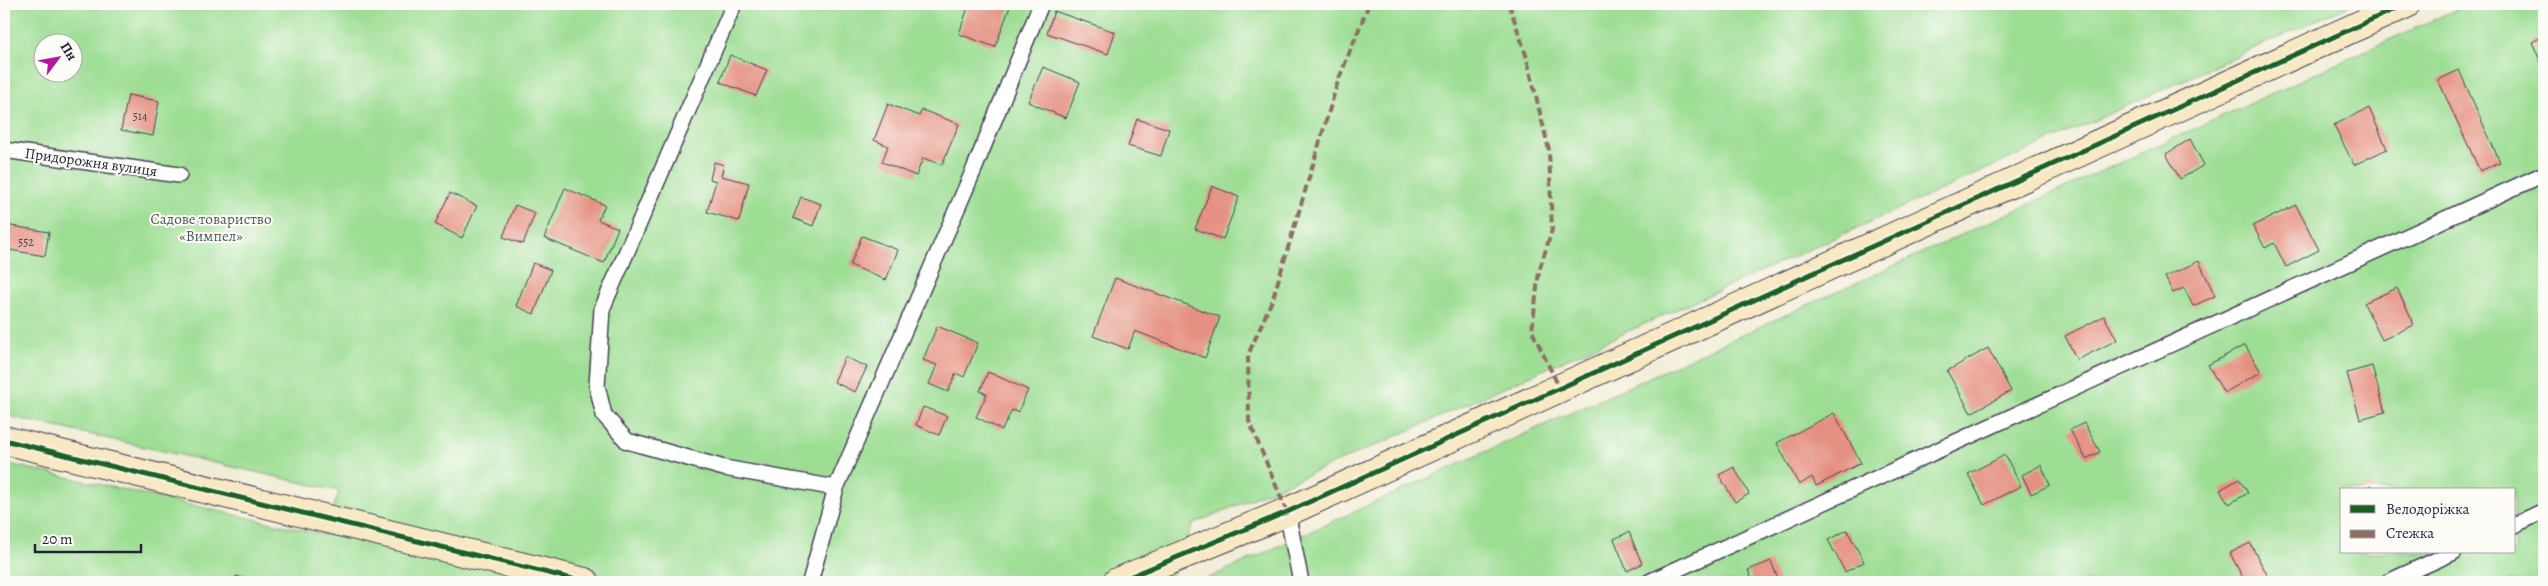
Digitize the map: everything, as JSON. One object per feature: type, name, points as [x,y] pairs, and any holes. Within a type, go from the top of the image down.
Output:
[{"type":"street","points":[[1117,582],[1287,512],[2406,4]]},
{"type":"street","points":[[4,440],[585,582]]},
{"type":"lane","points":[[734,4],[602,309],[597,386],[604,415],[627,441],[724,468],[836,488]]},
{"type":"lane","points":[[810,582],[836,488],[975,167],[1041,4]]},
{"type":"lane","name":"Придорожня вулиця","points":[[4,150],[179,174]]},
{"type":"lane","points":[[1649,582],[2544,174]]},
{"type":"lane","points":[[2516,524],[2544,511]]},
{"type":"lane","points":[[1287,512],[1300,582]]},
{"type":"lane","points":[[2388,582],[2450,554]]},
{"type":"green space","name":"Садове товариство «Вимпел»","points":[[4,4],[2352,4],[1379,444],[1193,524],[1169,582],[4,582],[4,463],[325,535],[339,491],[4,415]]},
{"type":"green space","points":[[2468,4],[2544,4],[2544,582],[1200,582]]},
{"type":"building","points":[[969,4],[1011,4],[995,47],[959,34]]},
{"type":"building","points":[[1054,11],[1115,32],[1108,54],[1047,33]]},
{"type":"building","points":[[2544,36],[2544,69],[2532,42]]},
{"type":"building","points":[[730,55],[767,70],[756,96],[720,82]]},
{"type":"building","points":[[1043,67],[1080,82],[1066,118],[1028,102]]},
{"type":"building","points":[[2459,70],[2500,162],[2480,171],[2438,80]]},
{"type":"building","points":[[128,95],[159,101],[153,136],[121,130]]},
{"type":"building","points":[[888,104],[919,116],[922,110],[959,124],[942,165],[923,158],[916,176],[882,162],[888,146],[874,140]]},
{"type":"building","points":[[2369,108],[2387,149],[2354,165],[2334,125]]},
{"type":"building","points":[[1137,119],[1169,129],[1161,156],[1128,146]]},
{"type":"building","points":[[2190,139],[2204,165],[2180,179],[2166,154]]},
{"type":"building","points":[[714,162],[724,165],[721,176],[749,183],[739,221],[707,212],[716,181],[710,179]]},
{"type":"building","points":[[1212,186],[1239,197],[1223,239],[1195,229]]},
{"type":"building","points":[[565,188],[605,205],[598,220],[618,228],[604,263],[544,238]]},
{"type":"building","points":[[450,193],[477,206],[462,238],[435,224]]},
{"type":"building","points":[[801,197],[821,204],[813,226],[793,218]]},
{"type":"building","points":[[515,205],[535,213],[523,244],[503,237]]},
{"type":"building","points":[[2296,205],[2319,250],[2286,267],[2274,243],[2265,248],[2253,226]]},
{"type":"building","points":[[5,225],[49,232],[45,256],[4,249]]},
{"type":"building","points":[[862,236],[898,250],[886,280],[850,265]]},
{"type":"building","points":[[2199,261],[2215,296],[2193,306],[2184,288],[2173,293],[2165,277]]},
{"type":"building","points":[[533,263],[551,270],[534,314],[516,306]]},
{"type":"building","points":[[1115,278],[1220,317],[1205,358],[1135,331],[1128,349],[1093,336]]},
{"type":"building","points":[[2397,288],[2414,325],[2382,340],[2364,303]]},
{"type":"building","points":[[2104,316],[2117,340],[2077,360],[2065,336]]},
{"type":"building","points":[[937,326],[978,343],[964,377],[956,373],[948,392],[929,384],[937,365],[923,360]]},
{"type":"building","points":[[2245,345],[2261,372],[2224,393],[2208,365]]},
{"type":"building","points":[[1988,348],[2011,391],[1971,413],[1947,371]]},
{"type":"building","points":[[845,357],[867,367],[855,392],[834,382]]},
{"type":"building","points":[[2372,366],[2385,412],[2360,419],[2347,373]]},
{"type":"building","points":[[988,372],[1028,390],[1018,412],[1012,410],[1002,430],[976,417],[987,394],[980,391]]},
{"type":"building","points":[[923,407],[947,416],[939,435],[916,425]]},
{"type":"building","points":[[1834,413],[1861,463],[1816,486],[1812,477],[1799,485],[1777,443]]},
{"type":"building","points":[[2084,423],[2100,452],[2086,459],[2070,430]]},
{"type":"building","points":[[2005,455],[2021,486],[1984,505],[1968,474]]},
{"type":"building","points":[[2041,465],[2050,485],[2031,494],[2022,475]]},
{"type":"building","points":[[1734,467],[1749,494],[1735,502],[1719,475]]},
{"type":"building","points":[[2239,479],[2248,493],[2229,504],[2220,490]]},
{"type":"building","points":[[1847,530],[1864,562],[1845,572],[1828,540]]},
{"type":"building","points":[[1629,532],[1642,564],[1627,571],[1614,539]]},
{"type":"building","points":[[2250,543],[2271,582],[2239,582],[2244,580],[2230,553]]},
{"type":"building","points":[[1771,561],[1779,582],[1753,582],[1748,570]]},
{"type":"building","points":[[236,576],[254,581],[234,582]]},
{"type":"marked path","points":[[1287,512],[1249,421],[1248,355],[1273,298],[1338,81],[1369,4]]},
{"type":"marked path","points":[[1509,4],[1526,55],[1549,150],[1552,230],[1539,271],[1532,331],[1559,387]]},
{"type":"cycle path","points":[[1117,582],[1287,512],[2406,4]]},
{"type":"cycle path","points":[[4,440],[585,582]]}]
